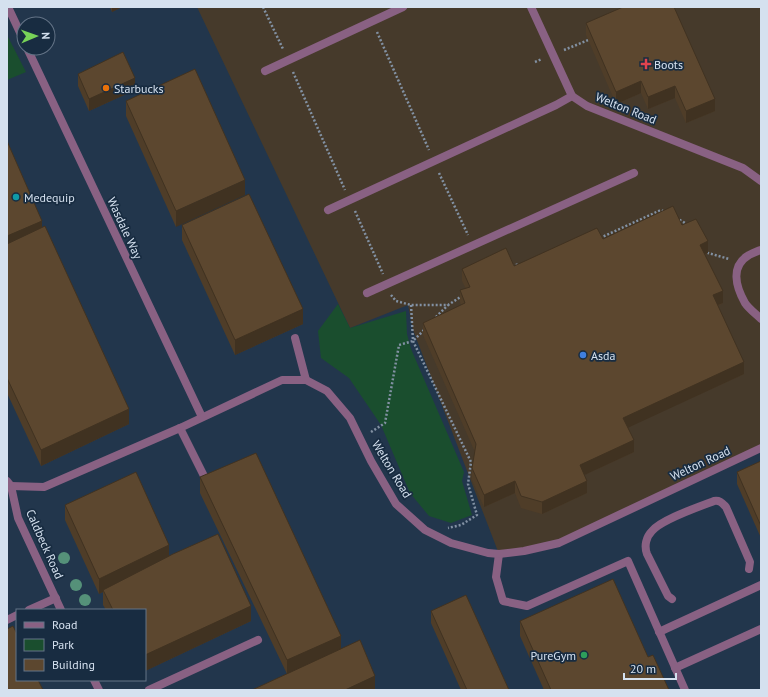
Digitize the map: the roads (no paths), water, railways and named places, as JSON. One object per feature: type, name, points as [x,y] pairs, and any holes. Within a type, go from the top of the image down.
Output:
[{"type":"street","points":[[8,7],[16,24]]},
{"type":"street","points":[[265,71],[403,7]]},
{"type":"street","points":[[328,210],[556,105],[572,96],[531,7]]},
{"type":"street","name":"Wasdale Way","points":[[31,56],[202,417]]},
{"type":"street","name":"Welton Road","points":[[572,96],[587,106],[743,168],[761,181]]},
{"type":"street","points":[[367,293],[634,173]]},
{"type":"street","points":[[761,250],[748,255],[737,270],[736,276],[738,286],[746,304],[761,319]]},
{"type":"street","points":[[295,338],[306,380]]},
{"type":"street","name":"Welton Road","points":[[44,487],[180,428],[282,380],[306,380],[327,392],[350,418],[371,461],[396,504],[425,530],[451,543],[488,553],[499,554],[524,551],[559,543],[761,448]]},
{"type":"street","points":[[180,428],[205,478]]},
{"type":"street","name":"Caldbeck Road","points":[[44,487],[8,485],[18,518],[61,609]]},
{"type":"street","points":[[672,599],[668,596],[645,550],[647,538],[652,530],[668,520],[714,501],[722,502],[726,507],[750,562],[749,569]]},
{"type":"street","points":[[499,554],[496,577],[503,601],[527,606],[628,561],[685,690]]},
{"type":"street","points":[[659,632],[761,585]]},
{"type":"street","points":[[31,609],[56,598]]},
{"type":"street","points":[[7,620],[16,616]]},
{"type":"street","points":[[675,668],[761,629]]},
{"type":"street","points":[[149,690],[258,640]]},
{"type":"place","name":"Boots","points":[[646,64]]},
{"type":"place","name":"Starbucks","points":[[106,88]]},
{"type":"place","name":"Medequip","points":[[16,197]]},
{"type":"place","name":"Asda","points":[[583,355]]},
{"type":"place","name":"PureGym","points":[[584,655]]}]
